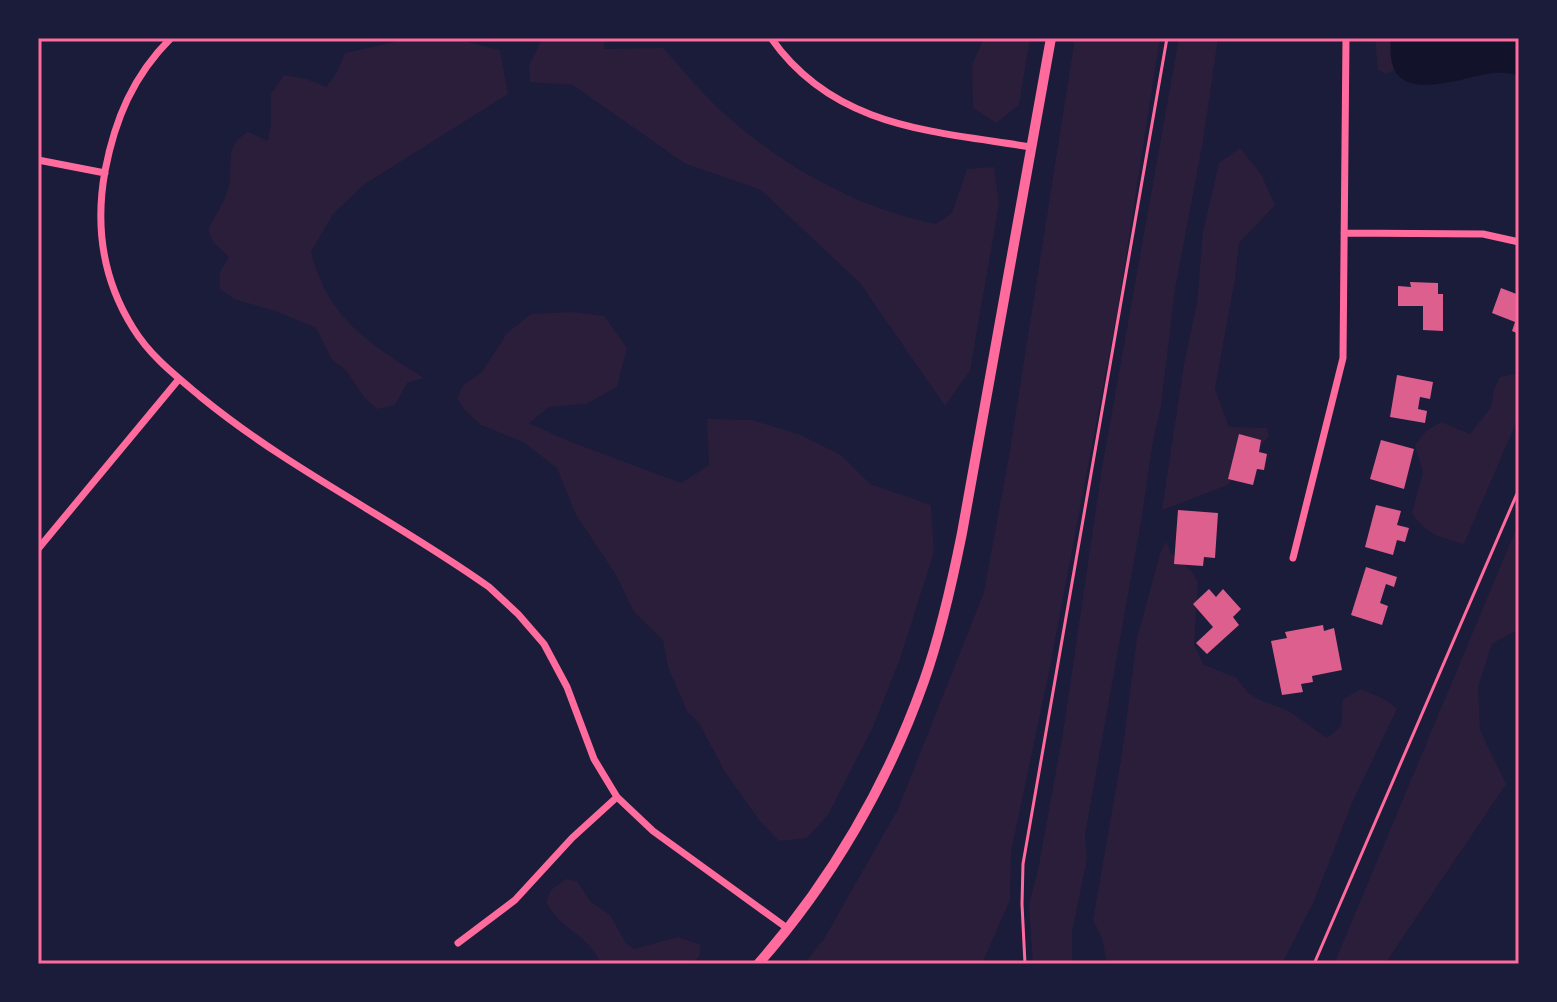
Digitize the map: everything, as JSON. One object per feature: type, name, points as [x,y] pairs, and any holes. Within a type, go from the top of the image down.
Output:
[{"type":"main road","points":[[758,964],[842,849],[872,798],[906,728],[925,679],[962,533],[1051,38]]},
{"type":"street","points":[[171,38],[144,67],[123,105],[111,139],[101,192],[103,250],[115,295],[134,331],[179,379],[256,439],[473,575],[518,614],[544,644],[561,673],[594,759],[617,797],[653,831],[787,928]]},
{"type":"street","points":[[771,38],[815,86],[861,113],[917,129],[1031,147]]},
{"type":"street","points":[[1293,558],[1343,358],[1346,38]]},
{"type":"street","points":[[38,160],[105,173]]},
{"type":"street","points":[[1344,233],[1483,234],[1519,242]]},
{"type":"street","points":[[38,549],[179,379]]},
{"type":"street","points":[[458,943],[515,900],[617,797]]},
{"type":"path","points":[[1025,964],[1022,883],[1025,850],[1167,38]]},
{"type":"path","points":[[1314,964],[1519,489]]},
{"type":"shaded area","points":[[402,38],[464,38],[471,43],[500,50],[508,94],[365,184],[333,214],[311,252],[328,295],[340,312],[369,341],[424,378],[407,383],[395,405],[377,409],[364,397],[346,370],[332,360],[316,328],[278,312],[234,299],[220,289],[220,272],[229,257],[213,242],[208,230],[228,189],[235,144],[248,132],[268,141],[271,94],[284,75],[326,87],[345,53]]},
{"type":"shaded area","points":[[543,38],[605,38],[604,49],[663,48],[717,107],[791,165],[847,195],[906,216],[936,224],[952,213],[967,169],[994,167],[999,204],[970,371],[945,406],[860,283],[761,190],[684,163],[573,85],[530,82],[529,65]]},
{"type":"shaded area","points":[[984,38],[1030,38],[1019,105],[996,123],[973,108],[972,65]]},
{"type":"shaded area","points":[[1075,38],[1160,38],[1118,308],[1049,672],[1011,852],[1010,900],[982,964],[804,964],[824,939],[898,809],[984,592],[1010,450]]},
{"type":"shaded area","points":[[1179,38],[1218,38],[1203,141],[1175,289],[1161,406],[1085,835],[1087,859],[1072,932],[1072,964],[1033,964],[1029,904],[1063,733],[1102,468]]},
{"type":"shaded area","points":[[1375,38],[1391,38],[1394,70],[1386,74],[1378,70]]},
{"type":"shaded area","points":[[1391,38],[1519,38],[1519,75],[1497,73],[1440,84],[1412,83],[1401,78],[1394,69]]},
{"type":"shaded area","points":[[1240,148],[1261,174],[1275,205],[1239,243],[1215,389],[1229,427],[1267,428],[1269,436],[1228,485],[1162,510],[1184,364],[1197,303],[1203,232],[1219,163]]},
{"type":"shaded area","points":[[572,312],[604,316],[627,348],[617,387],[586,404],[549,407],[529,423],[681,483],[709,465],[707,419],[752,420],[801,435],[841,455],[870,484],[931,505],[934,552],[900,659],[873,727],[828,815],[807,838],[779,841],[759,820],[725,772],[699,723],[687,711],[668,667],[663,640],[634,612],[615,573],[576,515],[557,468],[523,442],[481,425],[457,399],[463,385],[482,372],[507,333],[531,314]]},
{"type":"shaded area","points":[[1515,374],[1519,379],[1519,416],[1464,544],[1448,540],[1423,526],[1412,513],[1423,472],[1415,445],[1426,431],[1441,422],[1470,434],[1491,407],[1500,377]]},
{"type":"shaded area","points":[[1519,522],[1519,629],[1492,644],[1478,687],[1480,730],[1506,784],[1385,964],[1334,964]]},
{"type":"shaded area","points":[[1166,541],[1171,553],[1198,582],[1194,645],[1204,665],[1237,678],[1248,693],[1289,711],[1327,738],[1341,726],[1343,699],[1361,689],[1386,700],[1397,709],[1352,803],[1314,901],[1282,964],[1107,964],[1102,938],[1093,920],[1122,754],[1137,638]]},
{"type":"shaded area","points":[[566,879],[577,881],[590,901],[610,915],[626,943],[634,949],[678,937],[701,945],[699,957],[690,964],[600,962],[588,945],[559,919],[546,902],[551,890]]},
{"type":"building","points":[[1410,282],[1438,283],[1438,294],[1443,294],[1443,331],[1423,330],[1423,306],[1398,306],[1398,286],[1411,287]]},
{"type":"building","points":[[1501,288],[1519,295],[1519,334],[1512,331],[1515,322],[1492,313]]},
{"type":"building","points":[[1397,375],[1433,382],[1430,399],[1420,397],[1418,409],[1427,411],[1425,423],[1390,417]]},
{"type":"building","points":[[1239,434],[1261,440],[1259,452],[1267,454],[1264,470],[1257,469],[1253,485],[1228,479]]},
{"type":"building","points":[[1381,440],[1414,449],[1404,489],[1370,479]]},
{"type":"building","points":[[1376,505],[1401,511],[1397,525],[1409,528],[1405,542],[1397,540],[1393,555],[1365,547]]},
{"type":"building","points":[[1178,510],[1218,513],[1215,558],[1204,557],[1203,566],[1174,564]]},
{"type":"building","points":[[1366,567],[1397,577],[1394,587],[1386,584],[1380,603],[1388,606],[1382,625],[1351,615]]},
{"type":"building","points":[[1209,589],[1216,597],[1223,589],[1241,609],[1233,617],[1239,625],[1207,654],[1196,643],[1213,627],[1193,604]]},
{"type":"building","points":[[1323,625],[1324,631],[1334,628],[1342,670],[1312,676],[1313,682],[1301,684],[1303,692],[1282,695],[1271,641],[1287,638],[1285,632]]}]
